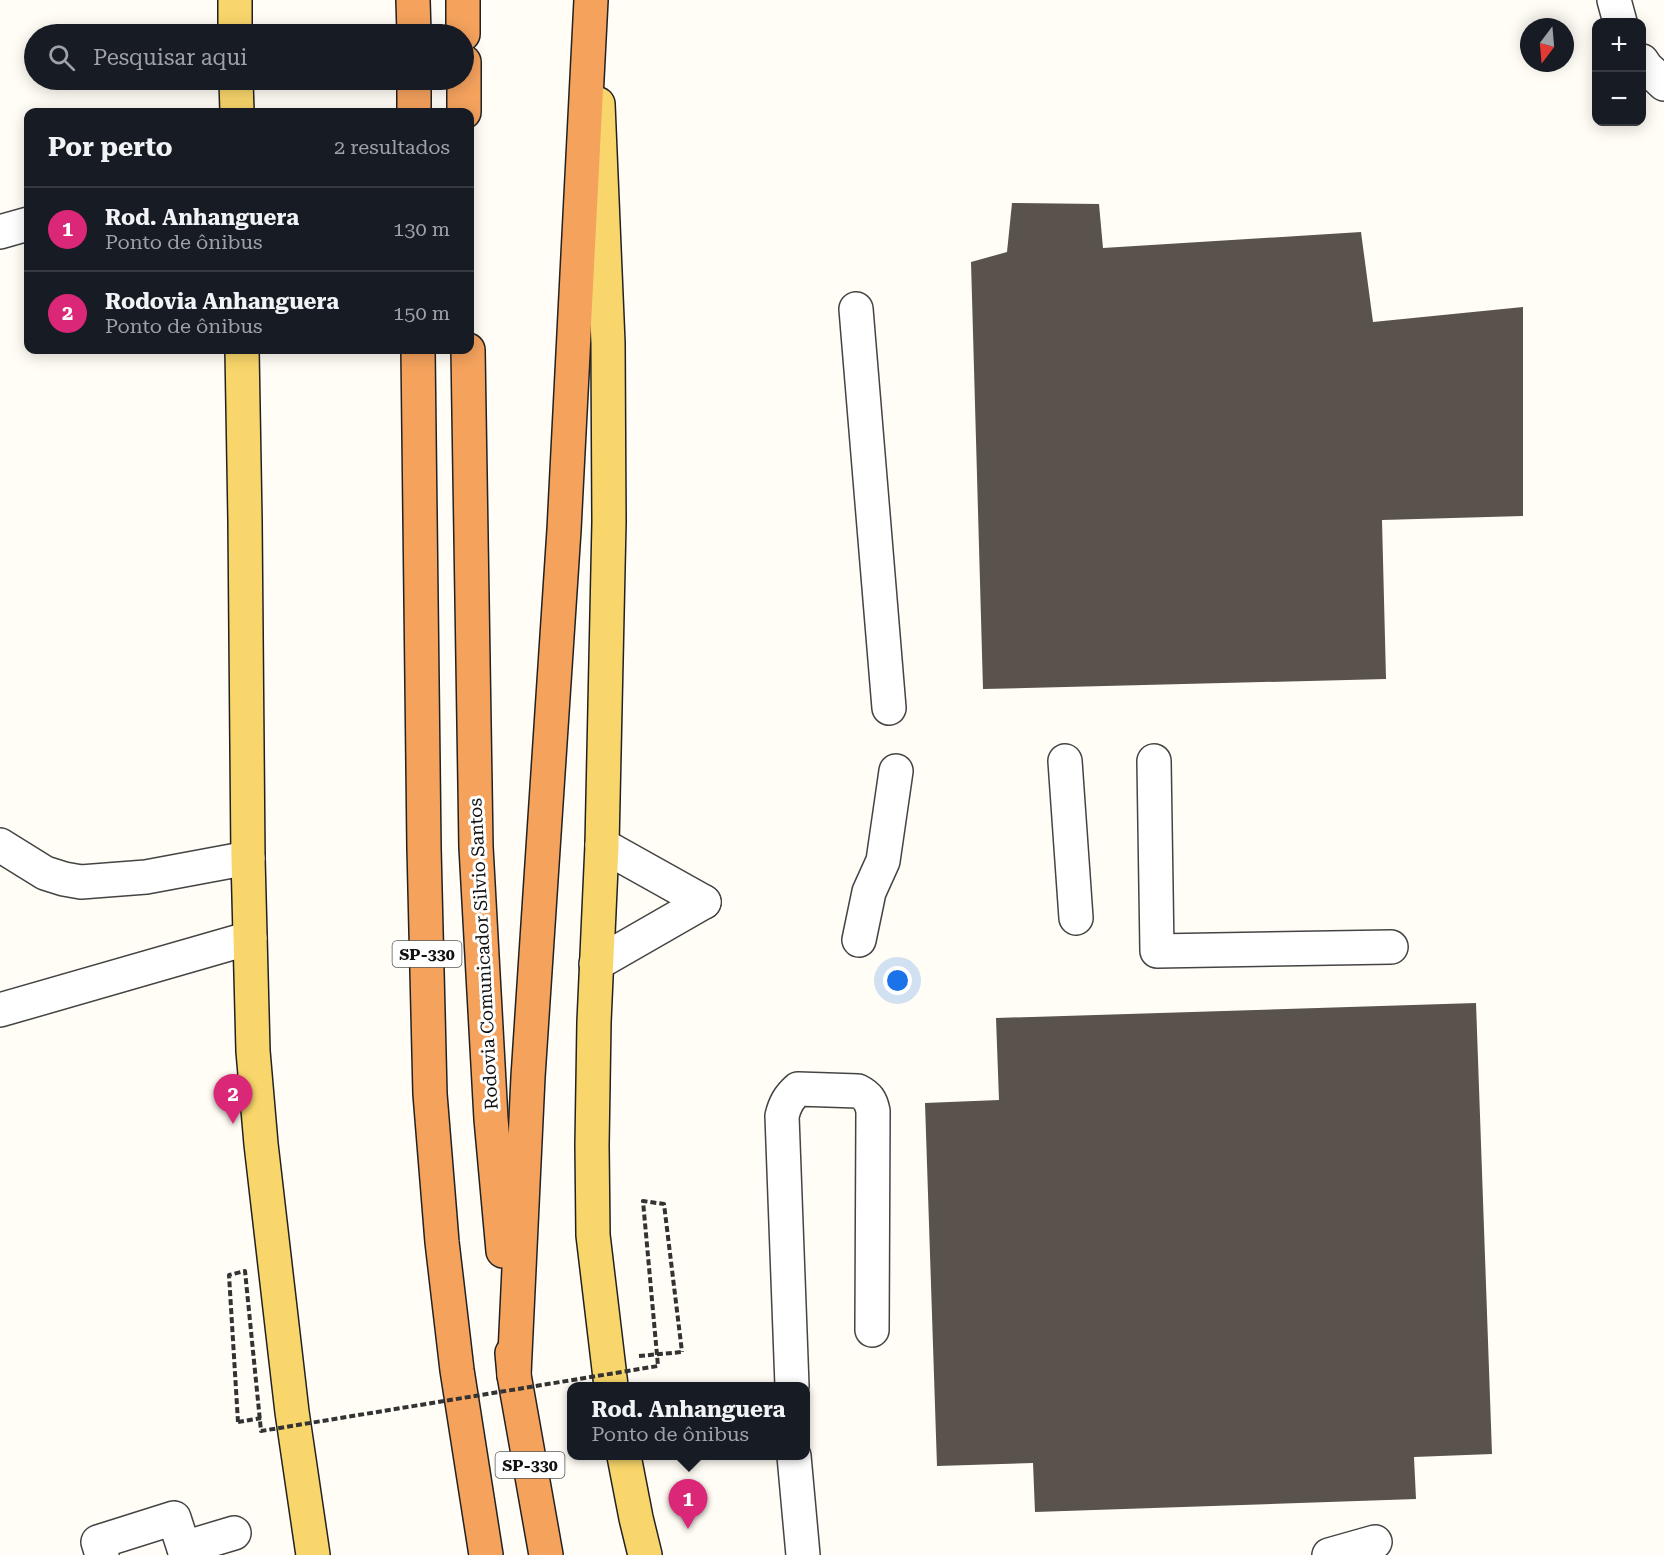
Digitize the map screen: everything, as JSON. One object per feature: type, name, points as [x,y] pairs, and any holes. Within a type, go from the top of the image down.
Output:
[{"type":"highway","points":[[413,0],[414,24]]},
{"type":"highway","points":[[463,0],[463,24]]},
{"type":"highway","points":[[514,1375],[528,1077],[564,531],[592,0]]},
{"type":"highway","points":[[414,90],[414,108]]},
{"type":"highway","points":[[464,90],[464,108]]},
{"type":"highway","name":"SP-330","points":[[418,354],[424,848],[430,1094],[442,1242],[454,1347],[486,1555]]},
{"type":"highway","name":"Rodovia Comunicador Silvio Santos","points":[[468,354],[476,847],[491,1119],[514,1375],[546,1555]]},
{"type":"main road","points":[[235,0],[235,24]]},
{"type":"main road","points":[[592,0],[608,355],[609,522],[602,845],[594,1022],[593,1234],[610,1373]]},
{"type":"main road","points":[[236,90],[237,108]]},
{"type":"main road","points":[[242,354],[248,858],[253,1051],[261,1144],[294,1428],[313,1555]]},
{"type":"main road","points":[[625,1460],[645,1555]]},
{"type":"lane","points":[[1614,0],[1619,18]]},
{"type":"lane","points":[[1646,68],[1664,84]]},
{"type":"lane","points":[[0,232],[24,225]]},
{"type":"lane","points":[[856,309],[889,708]]},
{"type":"lane","points":[[1065,761],[1076,918]]},
{"type":"lane","points":[[1154,761],[1157,951],[1390,947]]},
{"type":"lane","points":[[859,940],[869,892],[883,861],[896,771]]},
{"type":"lane","points":[[0,845],[45,873],[81,882],[146,877],[248,858]]},
{"type":"lane","points":[[596,964],[704,902],[602,845]]},
{"type":"lane","points":[[0,1010],[250,938]]},
{"type":"lane","points":[[792,1382],[783,1116],[785,1105],[798,1089],[858,1091],[866,1095],[871,1102],[873,1111],[872,1329]]},
{"type":"lane","points":[[794,1460],[803,1555]]},
{"type":"lane","points":[[102,1555],[98,1542],[174,1518],[185,1552],[234,1533]]},
{"type":"lane","points":[[1329,1555],[1375,1542]]},
{"type":"path","points":[[238,1422],[229,1275],[245,1271],[261,1431],[658,1366],[643,1201],[664,1204],[682,1352],[610,1373]]},
{"type":"building","points":[[1012,203],[1099,204],[1103,248],[1361,232],[1373,322],[1523,307],[1523,516],[1382,520],[1386,679],[983,689],[971,262],[1007,252]]},
{"type":"building","points":[[1476,1003],[1492,1454],[1414,1457],[1416,1499],[1035,1512],[1033,1463],[937,1466],[925,1103],[999,1100],[996,1018]]},
{"type":"place","name":"Rodovia Anhanguera","points":[[233,1124]]},
{"type":"place","name":"Rod. Anhanguera","points":[[688,1529]]}]
